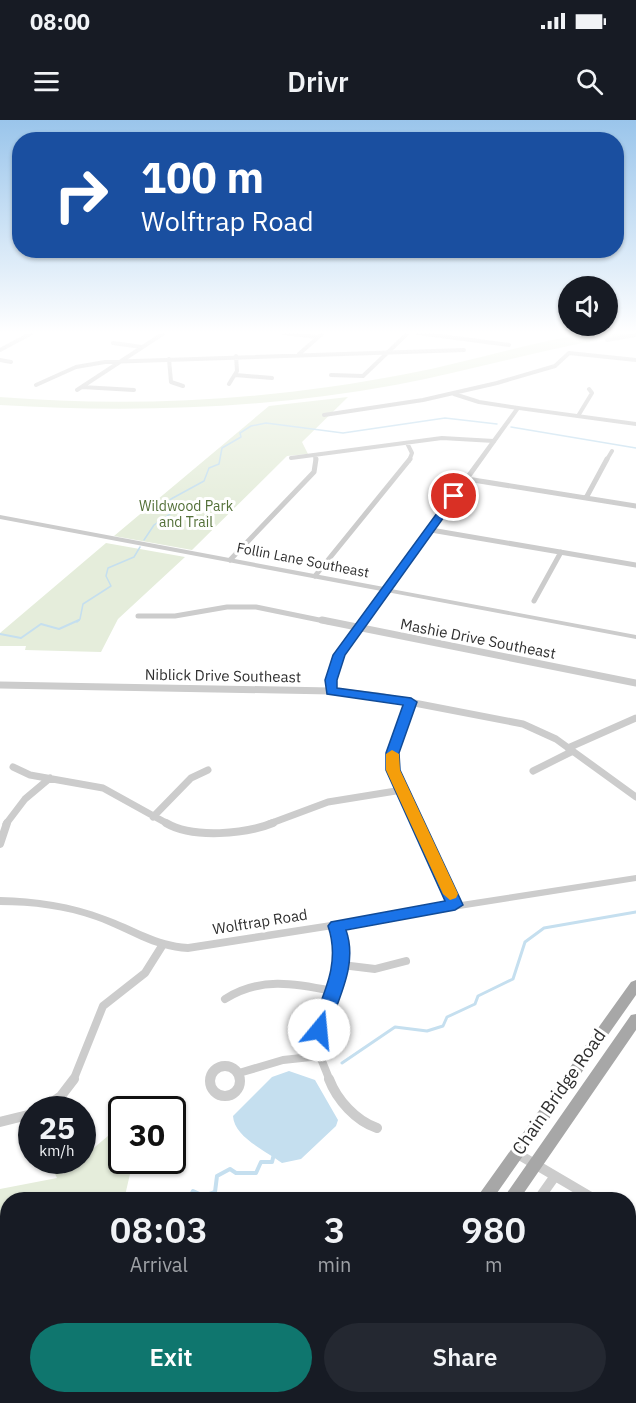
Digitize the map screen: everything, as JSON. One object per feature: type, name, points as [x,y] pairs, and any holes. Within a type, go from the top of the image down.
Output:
[{"type":"main road","name":"Chain Bridge Road","points":[[489,1192],[636,985]]},
{"type":"main road","name":"Chain Bridge Road","points":[[516,1192],[636,1019]]},
{"type":"street","points":[[324,416],[458,393]]},
{"type":"street","points":[[578,416],[592,393]]},
{"type":"street","points":[[454,394],[479,402],[636,424]]},
{"type":"street","points":[[331,691],[334,664],[518,408]]},
{"type":"street","points":[[291,458],[450,438],[494,441]]},
{"type":"street","points":[[315,576],[410,460],[412,453],[407,443]]},
{"type":"street","points":[[586,498],[612,451]]},
{"type":"street","points":[[230,560],[314,472],[317,463],[315,456]]},
{"type":"street","points":[[466,479],[636,506]]},
{"type":"street","name":"Follin Lane Southeast","points":[[0,517],[636,637]]},
{"type":"street","points":[[430,530],[636,565]]},
{"type":"street","points":[[534,601],[561,552]]},
{"type":"street","name":"Mashie Drive Southeast","points":[[138,616],[175,616],[245,606],[636,683]]},
{"type":"street","name":"Niblick Drive Southeast","points":[[0,685],[331,691],[411,702],[523,724],[545,732],[636,797]]},
{"type":"street","points":[[411,702],[391,762],[455,905]]},
{"type":"street","points":[[533,771],[636,718]]},
{"type":"street","points":[[13,766],[30,775],[104,788],[133,802],[153,817],[171,826],[196,832],[244,832],[270,826],[328,802],[402,790]]},
{"type":"street","points":[[153,817],[168,806],[187,780],[208,770]]},
{"type":"street","points":[[0,844],[7,819],[13,810],[50,778]]},
{"type":"street","name":"Wolftrap Road","points":[[0,901],[69,909],[102,919],[162,946],[188,948],[636,878]]},
{"type":"street","points":[[336,926],[343,945],[342,965],[319,1030],[320,1056],[331,1084],[347,1108],[368,1125],[377,1128]]},
{"type":"street","points":[[61,1096],[76,1077],[97,1016],[103,1006],[145,973],[162,946]]},
{"type":"street","points":[[342,965],[375,969],[406,961]]},
{"type":"street","points":[[225,999],[243,986],[258,983],[293,984],[332,991]]},
{"type":"street","points":[[239,1073],[283,1060],[320,1056]]},
{"type":"street","points":[[0,1122],[18,1118]]},
{"type":"street","points":[[516,1154],[582,1192]]},
{"type":"street","points":[[544,1192],[555,1176]]},
{"type":"green space","points":[[281,393],[347,393],[248,404],[149,409],[0,405],[0,397],[102,402],[204,399]]},
{"type":"green space","name":"Wildwood Park and Trail","points":[[348,397],[302,442],[308,454],[287,456],[192,550],[114,536],[269,406]]},
{"type":"green space","name":"Wildwood Park and Trail","points":[[106,543],[185,557],[118,619],[101,652],[25,650],[26,646],[0,646],[0,633]]},
{"type":"green space","points":[[108,1136],[108,1174],[130,1174],[126,1192],[0,1192],[0,1189],[57,1178],[55,1174],[96,1174],[96,1146]]},
{"type":"water","points":[[289,1071],[315,1080],[338,1120],[336,1126],[301,1159],[282,1163],[245,1137],[235,1124],[233,1116],[272,1077]]},
{"type":"waterway","points":[[144,540],[154,525],[170,514],[167,504],[171,499],[204,481],[209,468],[219,464],[222,448],[241,437],[240,433],[251,426],[266,423],[343,433],[445,418],[497,424]]},
{"type":"waterway","points":[[511,427],[636,448]]},
{"type":"waterway","points":[[79,620],[83,604],[111,586],[106,576],[108,568],[134,557],[140,547]]},
{"type":"waterway","points":[[0,634],[21,638],[41,624],[59,629],[79,620]]},
{"type":"waterway","points":[[342,1063],[395,1027],[427,1031],[443,1026],[447,1017],[475,1004],[478,996],[513,979],[525,942],[544,928],[636,912]]},
{"type":"waterway","points":[[215,1192],[217,1176],[230,1169],[236,1173],[256,1173],[261,1162],[272,1162],[274,1154]]},
{"type":"slow traffic","points":[[392,754],[393,770],[450,894]]},
{"type":"route","points":[[319,1030],[344,954],[336,926],[455,905],[391,762],[411,702],[331,691],[332,671],[339,655],[454,496]]}]
